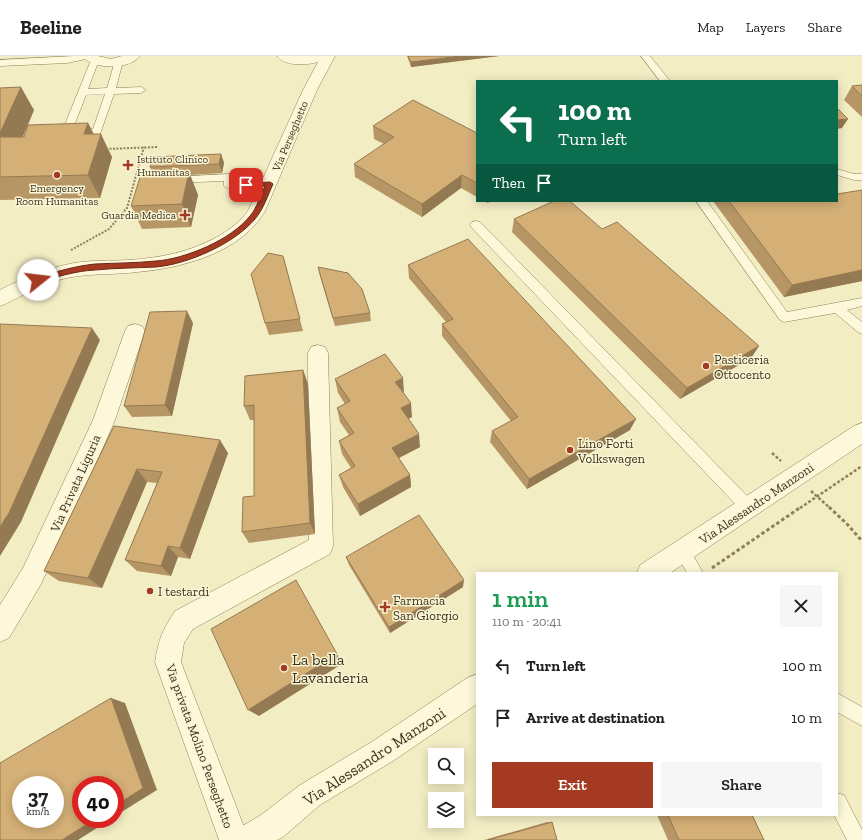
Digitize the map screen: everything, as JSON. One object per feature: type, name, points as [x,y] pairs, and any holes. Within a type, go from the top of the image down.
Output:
[{"type":"street","points":[[91,57],[108,62],[119,61],[133,56]]},
{"type":"street","points":[[287,57],[308,60],[322,56]]},
{"type":"street","name":"Via Perseghetto","points":[[0,299],[38,280],[67,271],[94,267],[157,264],[179,259],[200,252],[223,241],[238,231],[253,217],[270,184],[310,90],[328,56]]},
{"type":"street","name":"Via Perseghetto","points":[[287,57],[304,74],[310,90]]},
{"type":"street","name":"Via Privata Liguria","points":[[0,629],[32,576],[64,509],[104,420],[135,330]]},
{"type":"street","name":"Via privata Molino Perseghetto","points":[[234,840],[168,662],[172,639],[184,620],[321,546],[318,353]]},
{"type":"street","name":"Via Alessandro Manzoni","points":[[651,572],[862,432]]},
{"type":"street","name":"Via Alessandro Manzoni","points":[[265,835],[310,795],[383,751],[476,689]]},
{"type":"lane","points":[[645,56],[664,80]]},
{"type":"lane","points":[[0,63],[67,60],[91,57],[83,92],[66,134],[97,132],[111,91],[119,61]]},
{"type":"lane","points":[[83,92],[141,90]]},
{"type":"lane","points":[[838,172],[854,177],[862,176]]},
{"type":"lane","points":[[161,180],[230,177],[230,186],[270,184]]},
{"type":"lane","points":[[702,202],[784,317],[862,302]]},
{"type":"lane","points":[[476,225],[749,508]]},
{"type":"lane","points":[[837,308],[862,329]]},
{"type":"lane","points":[[683,551],[694,572]]},
{"type":"lane","points":[[838,703],[862,717]]},
{"type":"lane","points":[[838,804],[857,840]]},
{"type":"path","points":[[69,251],[76,249],[109,229],[127,208],[144,147]]},
{"type":"path","points":[[106,150],[158,147]]},
{"type":"path","points":[[772,453],[847,524],[862,541]]},
{"type":"path","points":[[707,572],[862,466]]},
{"type":"building","points":[[408,56],[461,56],[411,62]]},
{"type":"building","points":[[862,85],[862,96],[852,86]]},
{"type":"building","points":[[21,87],[0,133],[0,88]]},
{"type":"building","points":[[413,100],[476,132],[476,182],[462,175],[422,204],[354,164],[394,137],[373,126]]},
{"type":"building","points":[[838,109],[848,119],[838,120]]},
{"type":"building","points":[[88,123],[84,134],[101,134],[88,175],[0,177],[0,137],[24,137],[28,125]]},
{"type":"building","points":[[221,154],[219,164],[150,167],[153,157]]},
{"type":"building","points":[[189,172],[182,204],[131,206],[141,174]]},
{"type":"building","points":[[862,190],[862,270],[792,285],[730,202],[838,202],[838,194]]},
{"type":"building","points":[[552,202],[571,202],[602,229],[617,222],[759,346],[687,388],[514,219]]},
{"type":"building","points":[[468,239],[636,419],[529,479],[492,431],[518,417],[442,324],[453,319],[408,265]]},
{"type":"building","points":[[268,253],[283,256],[300,319],[265,323],[251,274]]},
{"type":"building","points":[[318,267],[348,273],[362,289],[370,313],[333,318]]},
{"type":"building","points":[[187,311],[165,405],[124,406],[150,312]]},
{"type":"building","points":[[0,324],[92,328],[9,513],[0,527]]},
{"type":"building","points":[[385,354],[403,378],[395,382],[411,403],[401,408],[419,434],[392,448],[410,475],[358,504],[339,475],[355,466],[339,441],[354,433],[337,408],[350,401],[335,379]]},
{"type":"building","points":[[303,370],[310,523],[242,532],[243,497],[254,496],[254,405],[244,406],[245,376]]},
{"type":"building","points":[[114,426],[220,440],[180,548],[168,546],[161,566],[125,560],[162,472],[137,469],[88,578],[44,571]]},
{"type":"building","points":[[419,515],[464,580],[389,627],[346,557]]},
{"type":"building","points":[[296,580],[337,654],[248,710],[211,629]]},
{"type":"building","points":[[111,698],[143,788],[124,800],[124,776],[72,776],[72,828],[81,828],[62,840],[0,840],[0,763]]},
{"type":"building","points":[[668,816],[752,816],[764,840],[679,840]]},
{"type":"building","points":[[552,822],[557,840],[488,840]]},
{"type":"place","name":"Istituto Clinico Humanitas","points":[[128,165]]},
{"type":"place","name":"Emergency Room Humanitas","points":[[57,175]]},
{"type":"place","name":"Guardia Medica","points":[[185,215]]},
{"type":"place","name":"Pasticeria Ottocento","points":[[706,366]]},
{"type":"place","name":"Lino Forti Volkswagen","points":[[570,450]]},
{"type":"place","name":"I testardi","points":[[150,591]]},
{"type":"place","name":"Farmacia San Giorgio","points":[[385,607]]},
{"type":"place","name":"La bella Lavanderia","points":[[284,668]]},
{"type":"route","points":[[38,280],[67,271],[94,267],[157,264],[200,252],[223,241],[238,231],[253,217],[270,184],[246,185]]}]
